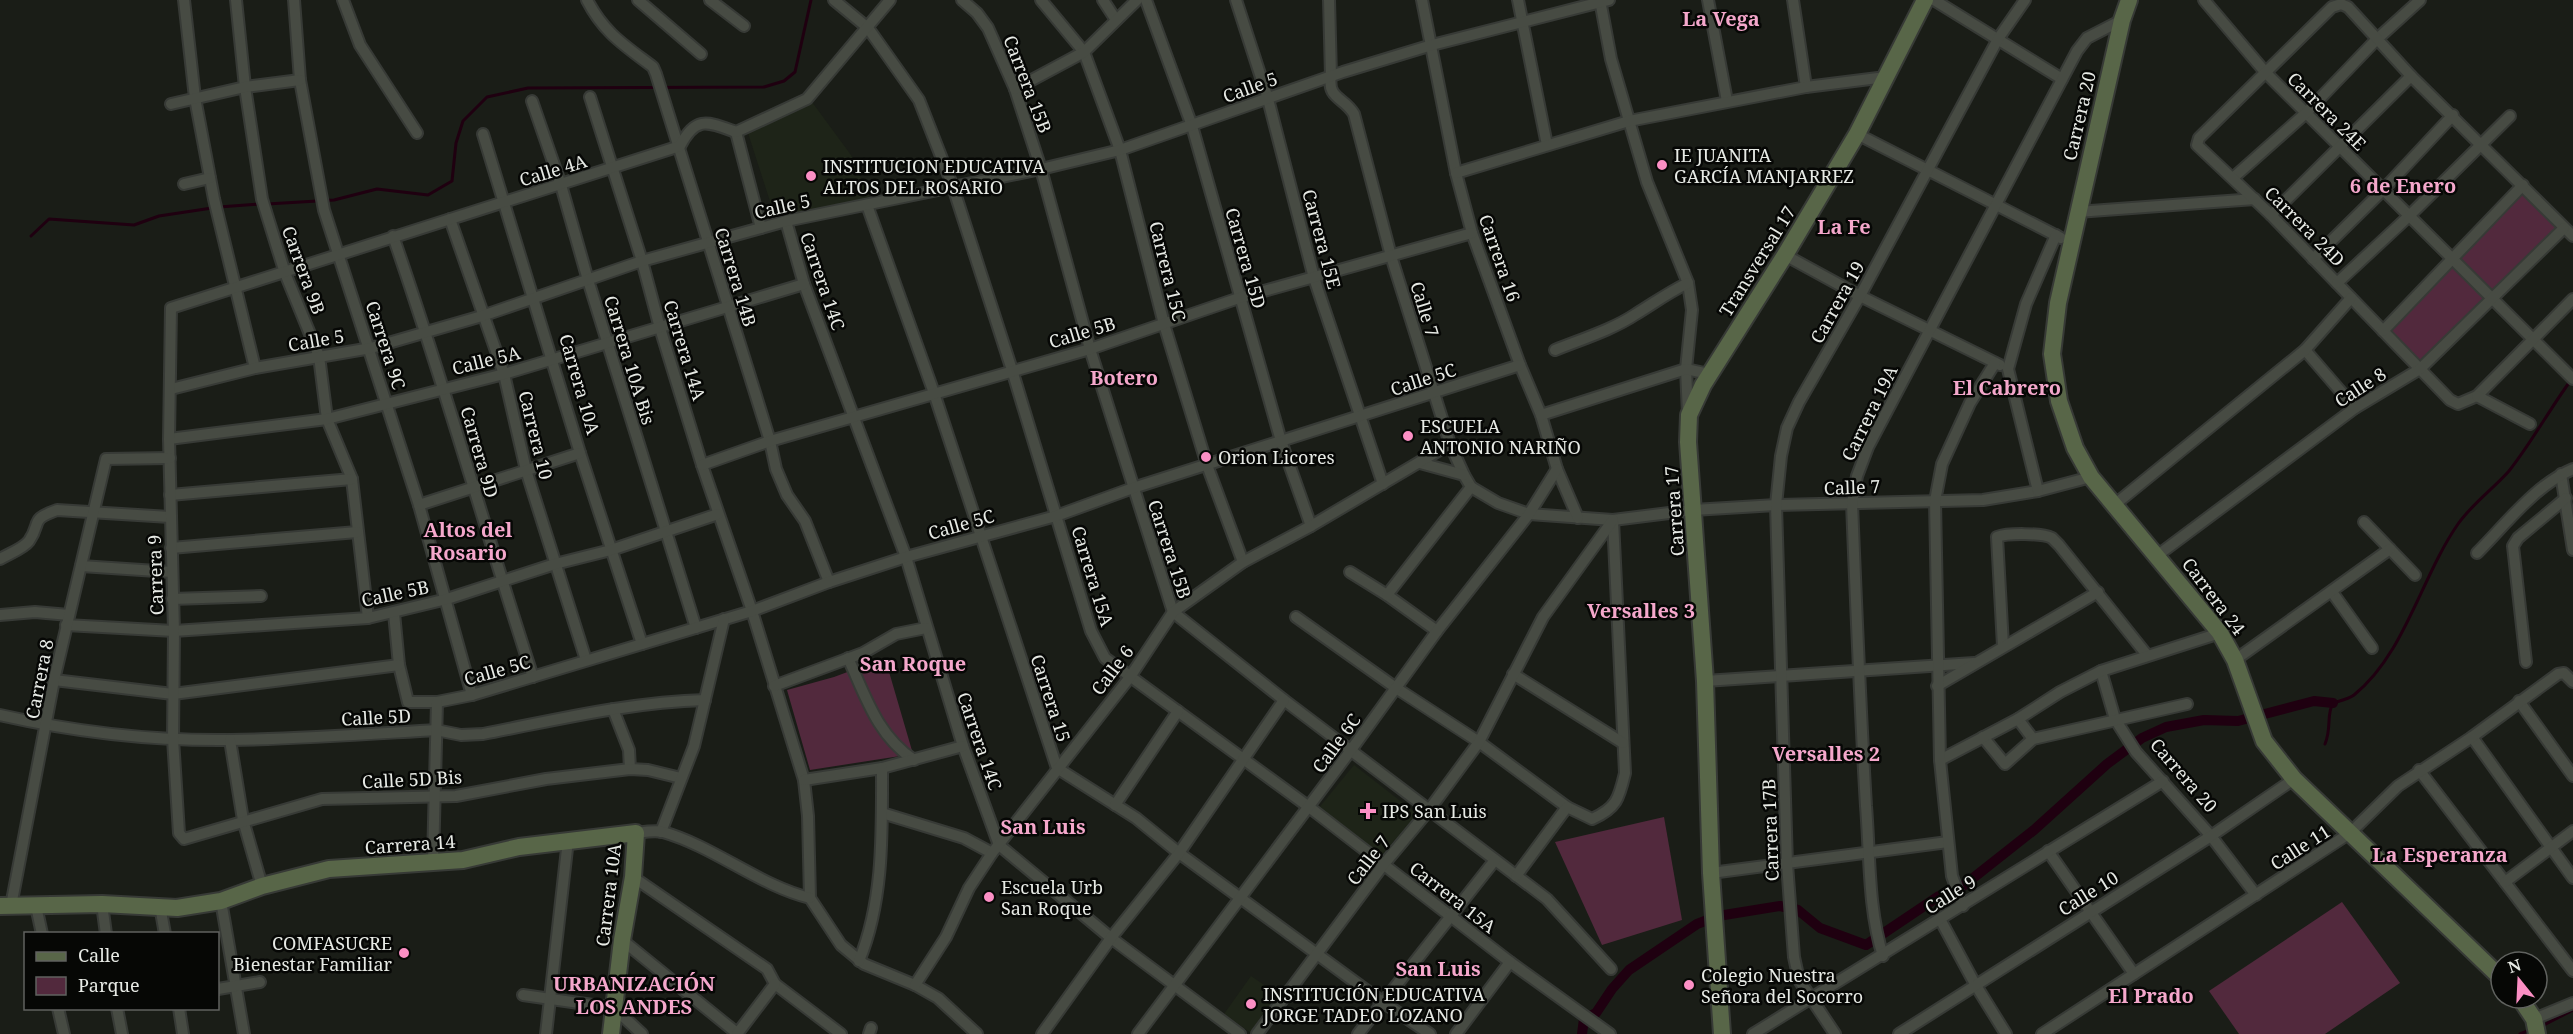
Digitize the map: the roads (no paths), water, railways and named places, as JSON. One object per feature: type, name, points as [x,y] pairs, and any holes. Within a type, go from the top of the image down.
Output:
[{"type":"street","points":[[184,0],[195,98],[214,199],[255,368]]},
{"type":"street","name":"Carrera 9B","points":[[236,0],[245,87],[262,199],[285,273],[319,356],[327,419],[352,479],[368,618]]},
{"type":"street","name":"Carrera 9C","points":[[294,0],[300,80],[324,210],[371,348],[419,505],[472,695]]},
{"type":"street","points":[[343,0],[360,45],[417,134]]},
{"type":"street","name":"Carrera 14B","points":[[587,0],[597,20],[614,38],[653,67],[656,74],[770,441],[776,469],[787,495],[805,521],[829,582]]},
{"type":"street","points":[[638,0],[701,54]]},
{"type":"street","points":[[710,0],[744,27]]},
{"type":"street","name":"Carrera 15A","points":[[834,0],[868,28],[919,100],[953,187],[1012,370],[1090,631],[1105,658],[1309,807],[1510,962],[1610,1034]]},
{"type":"street","points":[[680,146],[688,130],[698,124],[710,123],[736,132],[807,99],[890,0]]},
{"type":"street","name":"Carrera 15B","points":[[962,0],[977,13],[988,28],[1015,89],[1041,169],[1090,348],[1173,612],[1284,700],[1547,899],[1611,969]]},
{"type":"street","name":"Carrera 15C","points":[[1041,0],[1084,52],[1120,150],[1164,324],[1207,465],[1243,562]]},
{"type":"street","points":[[1103,0],[1116,20]]},
{"type":"street","points":[[1015,89],[1084,52],[1137,0]]},
{"type":"street","name":"Carrera 15D","points":[[1146,0],[1192,126],[1281,441],[1311,526]]},
{"type":"street","name":"Carrera 15E","points":[[1236,0],[1268,99],[1314,278],[1383,484]]},
{"type":"street","name":"Calle 7","points":[[1329,0],[1331,76],[1329,85],[1332,94],[1349,106],[1354,114],[1391,256],[1433,393],[1450,444],[1471,487],[1498,502],[1529,514],[1613,520],[1694,510],[1776,505],[1983,500],[2038,491],[2091,477]]},
{"type":"street","name":"Carrera 16","points":[[1422,0],[1456,173],[1472,232],[1520,365],[1541,415],[1557,469],[1578,518]]},
{"type":"street","points":[[1518,0],[1547,145]]},
{"type":"street","points":[[1708,0],[1726,101]]},
{"type":"street","points":[[1793,0],[1806,87]]},
{"type":"street","name":"Transversal 17","points":[[1689,415],[1709,374],[1785,255],[1857,134],[1925,0]]},
{"type":"street","name":"Carrera 20","points":[[1934,0],[2062,79]]},
{"type":"street","name":"Carrera 19","points":[[1776,505],[1778,473],[1787,428],[1799,402],[1860,296],[1998,39],[2025,0]]},
{"type":"street","name":"Carrera 20","points":[[2008,369],[2026,304],[2044,267],[2077,212],[2122,20],[2129,0]]},
{"type":"street","name":"Carrera 24E","points":[[2204,0],[2266,73],[2571,377]]},
{"type":"street","points":[[2233,178],[2306,113],[2376,39],[2420,0]]},
{"type":"street","name":"Calle 5","points":[[171,390],[255,368],[371,348],[482,316],[642,261],[786,221],[1041,169],[1120,150],[1331,76],[1432,45],[1603,1]]},
{"type":"street","name":"Carrera 17","points":[[1603,1],[1611,59],[1647,182],[1688,283],[1692,310],[1686,369],[1688,442],[1705,681],[1711,873],[1722,1034]]},
{"type":"street","points":[[2266,73],[2332,7],[2341,4],[2348,7],[2411,76],[2453,115],[2573,237]]},
{"type":"street","name":"Carrera 19A","points":[[1883,956],[1876,928],[1858,670],[1852,503],[1857,476],[1868,447],[2062,79],[2087,38],[2122,20]]},
{"type":"street","name":"Carrera 24D","points":[[2266,73],[2199,138],[2197,145],[2271,215],[2450,400],[2458,404],[2469,402],[2477,396]]},
{"type":"street","points":[[2271,215],[2411,76]]},
{"type":"street","points":[[1456,173],[1629,121],[1806,87],[1886,77]]},
{"type":"street","points":[[171,104],[245,87],[300,80]]},
{"type":"street","name":"Carrera 14A","points":[[590,97],[642,261],[702,465],[752,611]]},
{"type":"street","name":"Carrera 10A Bis","points":[[532,101],[561,185],[588,280],[696,628]]},
{"type":"street","points":[[2313,259],[2383,190],[2453,115]]},
{"type":"street","points":[[2337,283],[2409,216],[2510,116]]},
{"type":"street","points":[[736,132],[761,228]]},
{"type":"street","name":"Carrera 10A","points":[[483,134],[580,453],[642,644]]},
{"type":"street","points":[[1857,134],[2063,238]]},
{"type":"street","name":"Calle 4A","points":[[171,308],[285,273],[337,253],[680,146]]},
{"type":"street","points":[[184,184],[210,178]]},
{"type":"street","points":[[2383,331],[2523,185]]},
{"type":"street","points":[[2077,212],[2255,199]]},
{"type":"street","name":"Carrera 15","points":[[867,205],[934,393],[979,536],[1057,768],[1136,818],[1179,853],[1381,1001],[1430,1034]]},
{"type":"street","name":"Carrera 10","points":[[450,219],[504,375],[526,470],[586,660]]},
{"type":"street","name":"Carrera 14C","points":[[786,221],[804,284],[906,557],[926,628],[996,849]]},
{"type":"street","name":"Calle 8","points":[[2158,555],[2355,408],[2420,369],[2564,228]]},
{"type":"street","name":"Calle 5B","points":[[702,465],[770,441],[1090,348],[1239,298],[1472,232]]},
{"type":"street","name":"Carrera 9D","points":[[393,236],[445,388],[472,488],[533,677]]},
{"type":"street","name":"Carrera 24","points":[[2063,238],[2064,272],[2053,335],[2054,375],[2075,448],[2091,477],[2113,506],[2158,555],[2220,633],[2235,660],[2259,731],[2270,751],[2294,779],[2489,966]]},
{"type":"street","points":[[1785,255],[1860,296],[2008,369],[2038,491]]},
{"type":"street","points":[[2044,267],[2064,272]]},
{"type":"street","points":[[1555,350],[1615,326],[1655,300],[1688,283]]},
{"type":"street","name":"Calle 5A","points":[[170,439],[327,419],[504,375],[804,284]]},
{"type":"street","points":[[2113,506],[2305,350],[2351,298]]},
{"type":"street","points":[[2530,424],[2477,396],[2535,340],[2573,299]]},
{"type":"street","name":"Carrera 9","points":[[171,308],[170,517],[174,632],[173,739],[179,833],[184,839]]},
{"type":"street","points":[[2305,350],[2355,408]]},
{"type":"street","points":[[1963,906],[1952,876],[1940,759],[1936,666],[1935,501],[1942,464],[1970,403],[1995,363]]},
{"type":"street","name":"Calle 5C","points":[[399,665],[408,702],[437,702],[472,695],[752,611],[829,582],[906,557],[1056,516],[1133,488],[1520,365]]},
{"type":"street","points":[[1541,415],[1686,369],[1709,374]]},
{"type":"street","name":"Calle 6","points":[[915,985],[946,937],[969,888],[1057,768],[1130,676],[1173,612],[1243,562],[1420,464],[1450,444]]},
{"type":"street","points":[[419,505],[580,453]]},
{"type":"street","name":"Carrera 8","points":[[6,906],[54,680],[106,459],[170,458]]},
{"type":"street","points":[[1420,464],[1464,476]]},
{"type":"street","name":"Calle 6C","points":[[1138,1034],[1309,807],[1437,631],[1529,514],[1557,469]]},
{"type":"street","points":[[2477,553],[2542,488],[2561,474],[2573,469]]},
{"type":"street","points":[[2561,474],[2573,550]]},
{"type":"street","points":[[170,495],[352,479]]},
{"type":"street","points":[[1387,595],[1471,487]]},
{"type":"street","points":[[2526,662],[2513,546],[2518,538],[2565,498]]},
{"type":"street","name":"Carrera 17B","points":[[1776,505],[1787,864],[1794,957],[1799,980],[1835,1034]]},
{"type":"street","points":[[0,559],[29,541],[36,521],[57,510],[170,517]]},
{"type":"street","name":"Calle 5B","points":[[0,615],[35,612],[68,620],[174,632],[368,618],[447,599],[555,564],[611,550],[718,513]]},
{"type":"street","points":[[1296,617],[1396,688],[1479,742],[1567,807],[1592,819],[1605,813],[1619,799],[1625,773],[1613,520]]},
{"type":"street","name":"Calle 7","points":[[1257,1034],[1479,742],[1543,617],[1613,520]]},
{"type":"street","points":[[2364,522],[2415,574]]},
{"type":"street","points":[[171,548],[357,532]]},
{"type":"street","points":[[2004,646],[1996,543],[1998,537],[2004,534],[2052,538],[2147,655]]},
{"type":"street","points":[[2235,660],[2390,549]]},
{"type":"street","points":[[81,566],[172,572]]},
{"type":"street","points":[[1350,573],[1387,595],[1437,631]]},
{"type":"street","points":[[1938,686],[2098,592]]},
{"type":"street","points":[[2332,592],[2372,648]]},
{"type":"street","points":[[172,599],[261,596]]},
{"type":"street","points":[[752,611],[804,780],[808,816],[810,898],[841,945],[859,961],[915,985],[938,998],[976,1034]]},
{"type":"street","points":[[54,680],[173,694],[399,665],[394,613]]},
{"type":"street","points":[[662,832],[694,746],[724,619]]},
{"type":"street","points":[[774,686],[848,658],[896,634],[926,628]]},
{"type":"street","points":[[1940,759],[2018,719],[2060,692],[2100,671],[2220,633]]},
{"type":"street","points":[[848,658],[884,734],[897,749],[914,760]]},
{"type":"street","points":[[1705,681],[1974,663]]},
{"type":"street","name":"Carrera 20","points":[[2100,671],[2115,719],[2136,752],[2211,836],[2256,896]]},
{"type":"street","name":"Calle 11","points":[[2042,1034],[2350,833],[2398,786],[2472,737],[2558,674],[2564,673],[2573,682]]},
{"type":"street","points":[[1513,674],[1623,743]]},
{"type":"street","name":"Calle 5D","points":[[0,715],[46,725],[173,739],[230,740],[436,730],[461,735],[483,734],[613,709],[674,700],[705,700]]},
{"type":"street","points":[[1042,1034],[1111,938],[1179,853],[1284,700]]},
{"type":"street","points":[[2519,701],[2573,776]]},
{"type":"street","points":[[433,862],[437,702]]},
{"type":"street","points":[[1983,737],[2005,764],[2033,739],[2187,704]]},
{"type":"street","points":[[613,709],[629,750],[630,769]]},
{"type":"street","points":[[1115,805],[1178,711]]},
{"type":"street","points":[[2018,719],[2033,739]]},
{"type":"street","points":[[2472,737],[2573,878]]},
{"type":"street","points":[[230,740],[243,820],[262,886]]},
{"type":"street","points":[[804,780],[882,768],[963,746]]},
{"type":"street","points":[[859,961],[873,925],[882,841],[882,768]]},
{"type":"street","name":"Calle 5D Bis","points":[[184,839],[243,820],[322,800],[456,796],[546,779],[630,769],[648,770],[681,778]]},
{"type":"street","points":[[2419,770],[2573,971]]},
{"type":"street","name":"Calle 10","points":[[1899,1034],[2091,910],[2211,836],[2294,779]]},
{"type":"street","name":"Calle 9","points":[[1753,1034],[2163,782]]},
{"type":"street","points":[[1516,876],[1567,807]]},
{"type":"street","points":[[882,813],[996,849],[1174,987],[1240,1034]]},
{"type":"street","points":[[2505,882],[2573,831]]},
{"type":"street","name":"Carrera 14","points":[[6,906],[102,904],[177,908],[221,901],[262,886],[329,869],[463,860],[519,847],[568,840],[662,832],[704,849],[786,892],[810,898]]},
{"type":"street","name":"Carrera 10A","points":[[610,1034],[633,877],[636,833]]},
{"type":"street","points":[[546,1034],[568,840]]},
{"type":"street","points":[[1711,873],[1948,842]]},
{"type":"street","points":[[2048,851],[2134,974]]},
{"type":"street","points":[[1358,1034],[1381,1001],[1495,860]]},
{"type":"street","points":[[633,877],[767,969],[775,984],[841,1034]]},
{"type":"street","points":[[221,901],[244,1034]]},
{"type":"street","points":[[102,904],[106,932]]},
{"type":"street","points":[[36,906],[42,932]]},
{"type":"street","points":[[160,906],[165,932]]},
{"type":"street","points":[[1940,920],[2006,1034]]},
{"type":"street","points":[[622,940],[738,1034],[775,984]]},
{"type":"street","points":[[1456,1034],[1510,962]]},
{"type":"street","points":[[219,989],[260,982]]},
{"type":"street","points":[[523,995],[614,1008],[642,1034]]},
{"type":"street","points":[[2526,1010],[2535,1026],[2573,1003]]},
{"type":"street","points":[[58,1010],[64,1034]]},
{"type":"street","points":[[119,1010],[122,1034]]},
{"type":"street","points":[[179,1010],[183,1034]]},
{"type":"waterway","points":[[267,204],[334,200],[377,189],[428,195],[452,181],[456,143],[463,121],[487,97],[528,88],[764,87],[784,81],[795,72],[811,0]]},
{"type":"waterway","points":[[219,207],[260,204]]},
{"type":"waterway","points":[[31,236],[49,219],[134,225],[159,216],[212,208]]},
{"type":"waterway","points":[[2325,744],[2333,703],[2354,695],[2372,678],[2387,658],[2400,637],[2433,567],[2458,524],[2509,471],[2571,380]]},
{"type":"waterway","points":[[1582,1034],[1584,1019],[1596,1013],[1612,989],[1629,970],[1697,924],[1718,916],[1780,906],[1798,910],[1820,928],[1866,945],[1939,896],[1963,886],[2034,830],[2107,764],[2142,738],[2166,727],[2204,720],[2238,721],[2314,701],[2333,703]]},
{"type":"waterway","points":[[2542,1026],[2573,1010]]},
{"type":"waterway","points":[[2520,1034],[2530,1030]]},
{"type":"place","name":"IE JUANITA GARCÍA MANJARREZ","points":[[1662,165]]},
{"type":"place","name":"INSTITUCION EDUCATIVA ALTOS DEL ROSARIO","points":[[811,176]]},
{"type":"place","name":"ESCUELA ANTONIO NARIÑO","points":[[1408,436]]},
{"type":"place","name":"Orion Licores","points":[[1206,457]]},
{"type":"place","name":"IPS San Luis","points":[[1368,811]]},
{"type":"place","name":"Escuela Urb San Roque","points":[[989,897]]},
{"type":"place","name":"COMFASUCRE Bienestar Familiar","points":[[404,953]]},
{"type":"place","name":"Colegio Nuestra Señora del Socorro","points":[[1689,985]]},
{"type":"place","name":"INSTITUCIÓN EDUCATIVA JORGE TADEO LOZANO","points":[[1251,1004]]},
{"type":"district","name":"La Vega","points":[[1721,18]]},
{"type":"district","name":"6 de Enero","points":[[2403,185]]},
{"type":"district","name":"La Fe","points":[[1844,226]]},
{"type":"district","name":"Botero","points":[[1124,377]]},
{"type":"district","name":"El Cabrero","points":[[2007,387]]},
{"type":"district","name":"Altos del Rosario","points":[[468,540]]},
{"type":"district","name":"Versalles 3","points":[[1641,610]]},
{"type":"district","name":"San Roque","points":[[913,663]]},
{"type":"district","name":"Versalles 2","points":[[1826,753]]},
{"type":"district","name":"San Luis","points":[[1043,826]]},
{"type":"district","name":"La Esperanza","points":[[2440,854]]},
{"type":"district","name":"San Luis","points":[[1438,968]]},
{"type":"district","name":"URBANIZACIÓN LOS ANDES","points":[[634,994]]},
{"type":"district","name":"El Prado","points":[[2151,995]]}]
